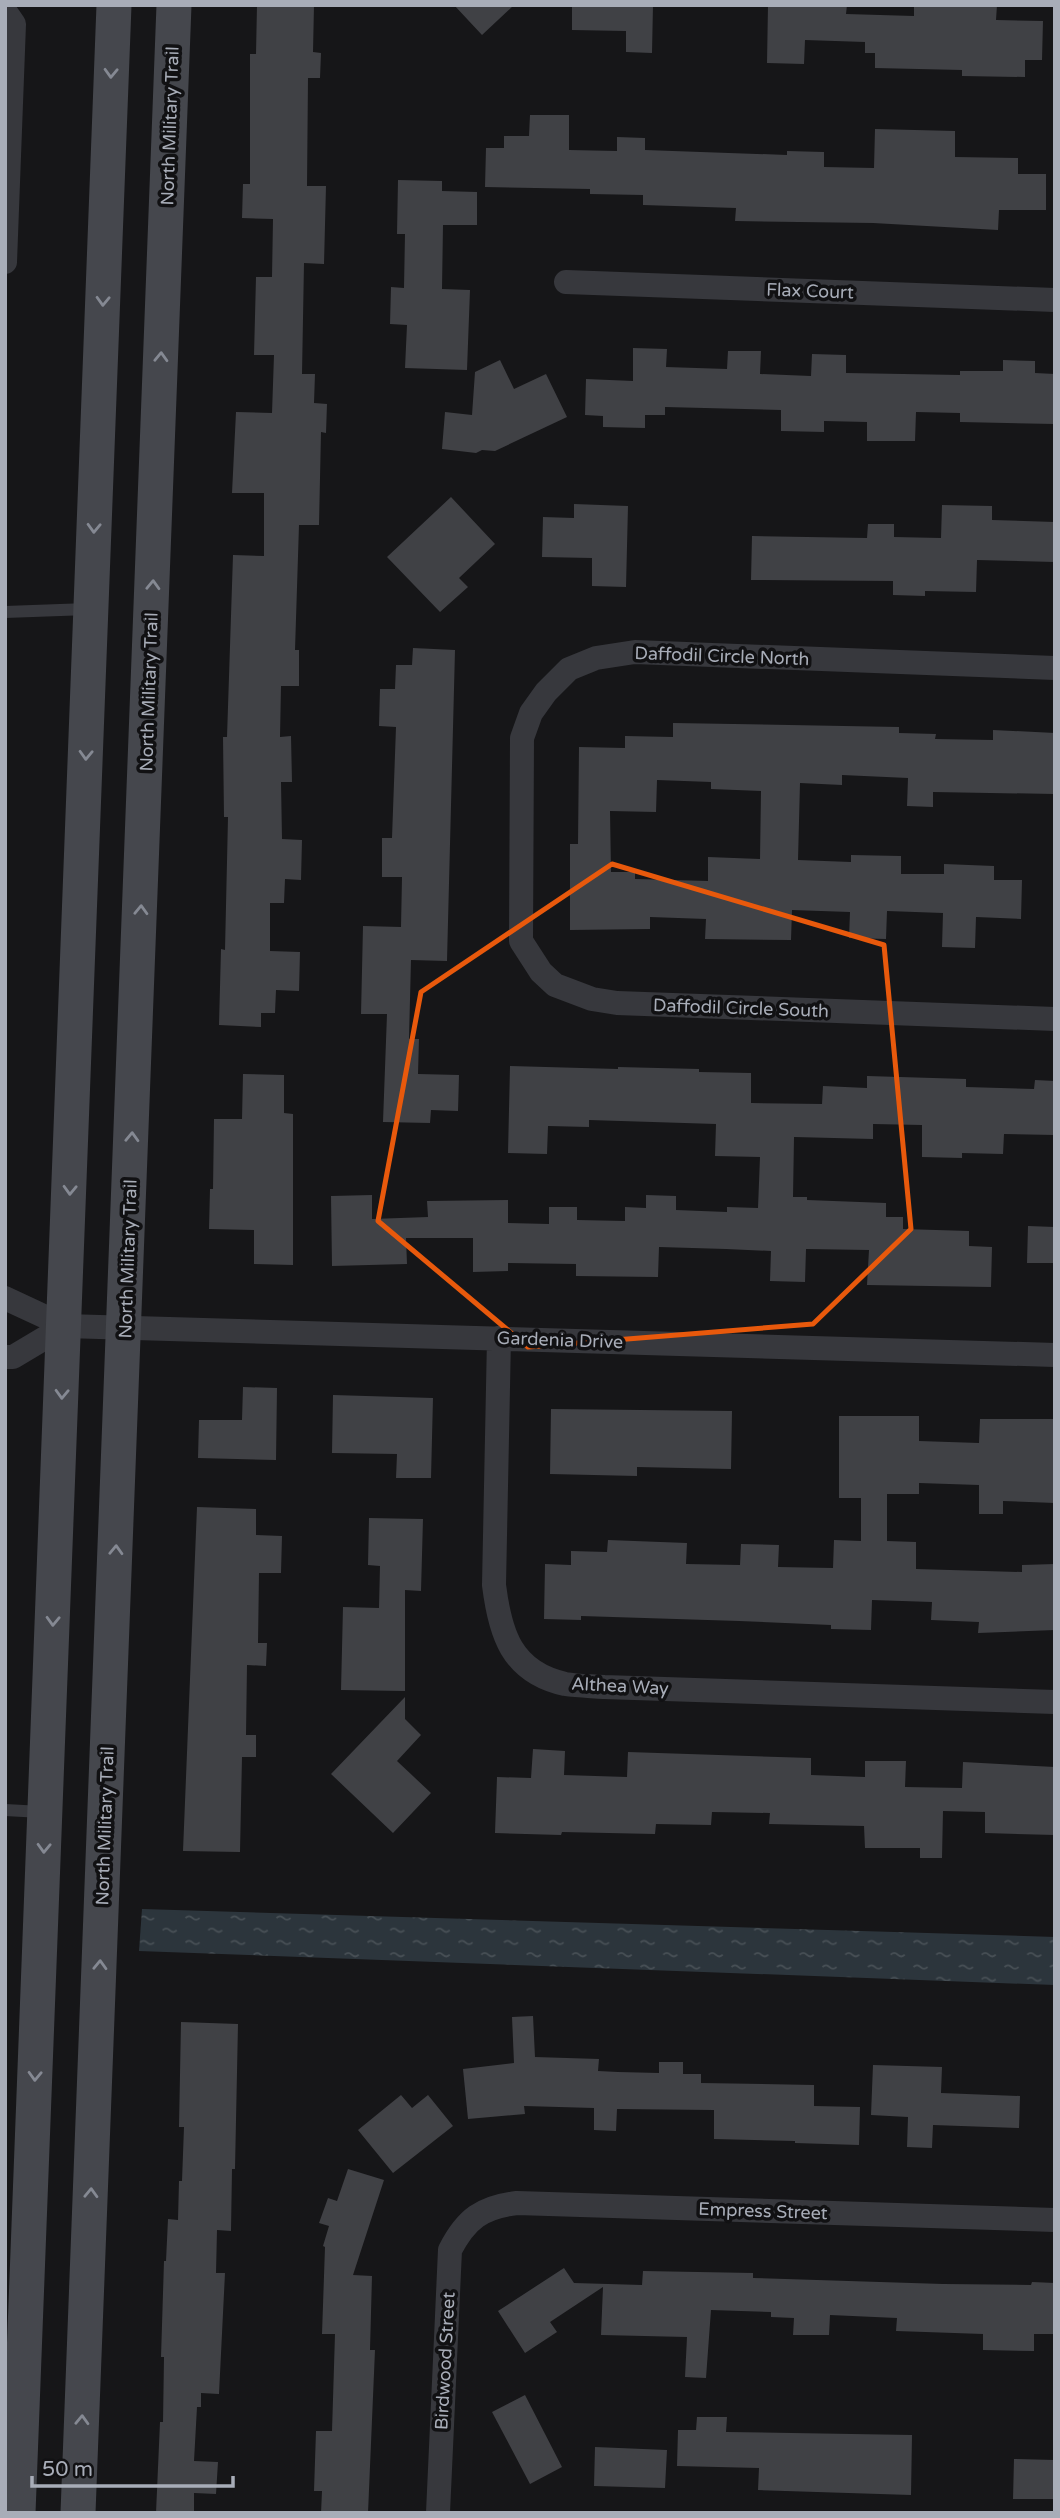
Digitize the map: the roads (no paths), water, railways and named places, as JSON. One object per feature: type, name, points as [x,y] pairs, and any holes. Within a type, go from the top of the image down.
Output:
[{"type":"main road","points":[[18,2513],[114,5]]},
{"type":"main road","name":"North Military Trail","points":[[78,2513],[174,5]]},
{"type":"street","points":[[5,11],[13,24],[5,262]]},
{"type":"street","name":"Flax Court","points":[[566,282],[1055,300]]},
{"type":"street","name":"Daffodil Circle North","points":[[520,872],[522,738],[531,713],[546,692],[569,669],[596,658],[635,652],[1055,667]]},
{"type":"street","name":"Daffodil Circle South","points":[[520,872],[521,941],[541,972],[555,985],[592,999],[705,1007],[1055,1019]]},
{"type":"street","name":"Gardenia Drive","points":[[5,1298],[65,1326],[1055,1355]]},
{"type":"street","points":[[5,1357],[13,1357],[65,1326]]},
{"type":"street","name":"Althea Way","points":[[499,1338],[494,1585],[498,1621],[510,1646],[522,1662],[539,1675],[565,1684],[604,1687],[1055,1702]]},
{"type":"street","name":"Empress Street","points":[[474,2217],[496,2205],[517,2203],[1055,2220]]},
{"type":"street","name":"Birdwood Street","points":[[438,2513],[450,2250],[460,2232],[474,2217]]},
{"type":"lane","points":[[5,612],[91,609]]},
{"type":"lane","points":[[5,1810],[46,1812]]},
{"type":"water","points":[[142,1909],[1055,1937],[1055,1985],[139,1951]]}]
